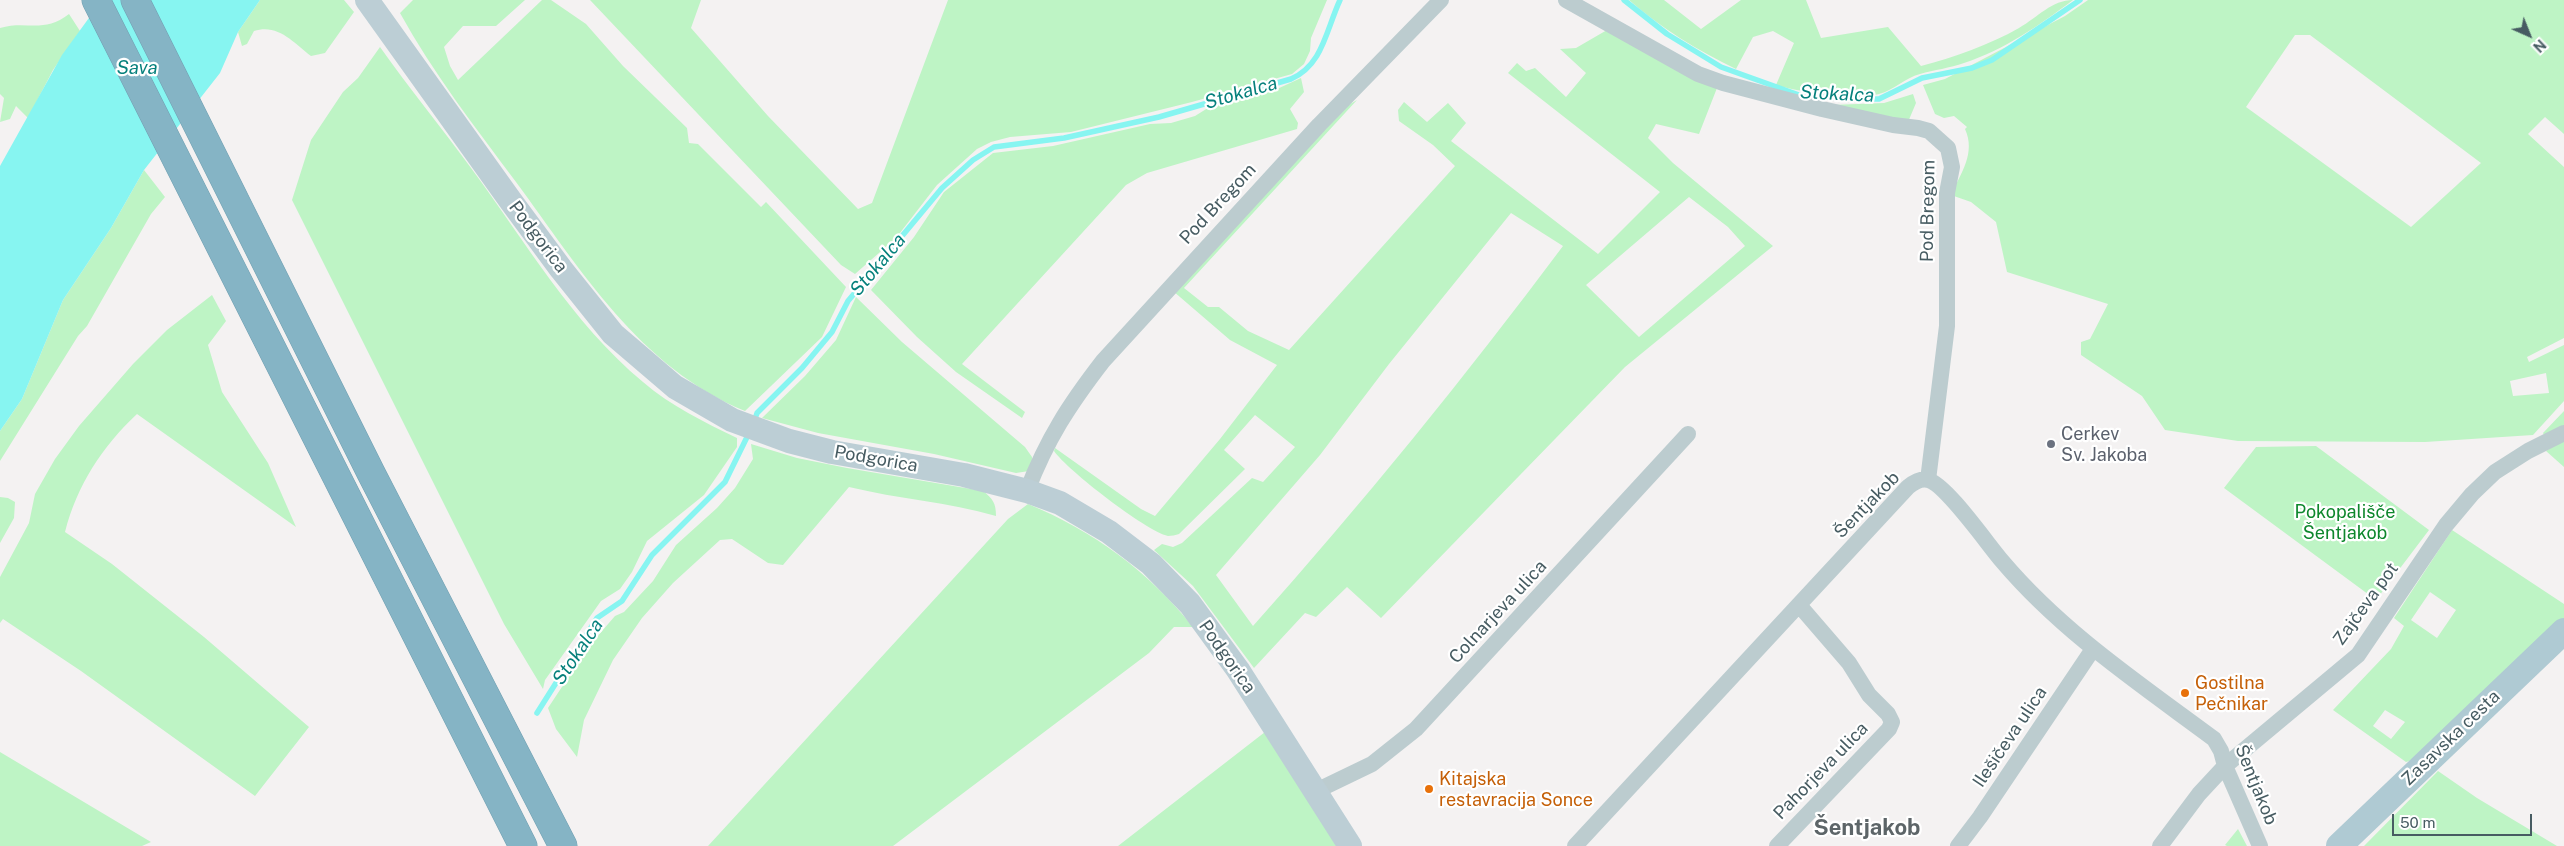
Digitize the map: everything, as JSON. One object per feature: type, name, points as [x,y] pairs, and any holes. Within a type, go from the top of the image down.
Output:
[{"type":"highway","points":[[96,0],[523,846]]},
{"type":"highway","points":[[135,0],[270,266],[371,473],[563,846]]},
{"type":"main road","name":"Podgorica","points":[[367,0],[561,269],[613,334],[675,387],[732,420],[770,435],[832,452],[964,475],[1027,491],[1060,503],[1089,519],[1128,545],[1168,580],[1190,604],[1222,646],[1350,846]]},
{"type":"main road","name":"Zasavska cesta","points":[[2339,846],[2564,631]]},
{"type":"street","name":"Pod Bregom","points":[[1027,491],[1043,450],[1074,399],[1103,361],[1319,124],[1441,0]]},
{"type":"street","name":"Pod Bregom","points":[[1566,0],[1698,74],[1723,83],[1840,113],[1929,131],[1948,148],[1952,167],[1947,193],[1947,326],[1928,480]]},
{"type":"street","name":"Zajčeva pot","points":[[2160,846],[2199,794],[2224,766],[2358,655],[2446,525],[2472,494],[2495,472],[2528,451],[2564,433]]},
{"type":"street","name":"Colnarjeva ulica","points":[[1316,791],[1372,764],[1404,740],[1430,715],[1688,434]]},
{"type":"street","name":"Šentjakob","points":[[1575,846],[1908,487],[1920,480],[1928,480],[1948,495],[2010,569],[2062,623],[2093,649],[2214,739],[2221,751],[2224,766],[2260,846]]},
{"type":"street","name":"Pahorjeva ulica","points":[[1777,846],[1889,729],[1892,722],[1888,714],[1869,695],[1849,663],[1800,605]]},
{"type":"street","name":"Ilešičeva ulica","points":[[1958,846],[1985,810],[2093,649]]},
{"type":"green space","points":[[260,0],[344,0],[354,12],[325,53],[311,56],[292,40],[278,32],[263,29],[254,31],[247,44],[242,46],[238,32]]},
{"type":"green space","points":[[413,0],[525,0],[496,26],[463,26],[444,47],[450,66],[458,80],[542,0],[551,0],[586,24],[623,66],[687,128],[689,143],[698,144],[761,207],[766,202],[846,287],[822,337],[745,411],[707,392],[674,369],[643,342],[589,282],[455,99],[426,57],[400,13]]},
{"type":"green space","points":[[590,0],[701,0],[691,28],[768,116],[858,209],[872,203],[948,0],[1327,0],[1311,38],[1310,51],[1304,64],[1292,74],[1192,102],[1071,132],[1010,137],[991,142],[977,149],[937,185],[896,238],[855,274],[841,265]]},
{"type":"green space","points":[[1629,0],[1664,0],[1701,29],[1741,0],[1806,0],[1821,38],[1888,27],[1921,66],[1959,55],[1984,45],[2019,28],[2052,6],[2073,0],[2035,27],[1979,58],[1909,78],[1890,90],[1879,94],[1843,96],[1812,93],[1776,85],[1794,43],[1773,31],[1753,37],[1736,69],[1680,38]]},
{"type":"green space","points":[[2088,0],[2564,0],[2564,134],[2545,117],[2528,134],[2564,167],[2564,338],[2527,357],[2529,362],[2564,345],[2564,401],[2533,435],[2425,442],[2238,441],[2165,430],[2142,396],[2081,355],[2081,342],[2090,339],[2108,304],[2007,272],[1996,222],[1971,202],[1951,195],[1963,171],[1968,155],[1969,146],[1965,129],[1967,127],[1954,116],[1944,118],[1935,114],[1923,85],[1945,79],[2065,16]],"holes":[[[2295,35],[2310,35],[2481,163],[2411,227],[2246,107]],[[2546,373],[2549,393],[2513,396],[2510,381]]]},
{"type":"green space","points":[[69,14],[80,31],[53,70],[28,118],[16,106],[10,119],[0,122],[4,98],[0,94],[0,28],[18,25],[43,25],[60,20]]},
{"type":"green space","points":[[1607,30],[1717,88],[1699,134],[1656,124],[1648,138],[1673,163],[1773,246],[1625,367],[1381,618],[1347,587],[1316,617],[1305,613],[1254,668],[1193,586],[1154,550],[1162,544],[1173,547],[1182,543],[1252,478],[1263,482],[1295,447],[1255,415],[1224,450],[1245,469],[1179,534],[1168,536],[1157,532],[1126,512],[1090,485],[1062,460],[1054,451],[1055,448],[1141,509],[1155,516],[1220,439],[1277,365],[1230,340],[1173,291],[1345,107],[1357,100],[1184,288],[1208,307],[1219,307],[1248,331],[1289,350],[1455,166],[1433,145],[1399,121],[1398,110],[1404,102],[1427,122],[1448,103],[1466,123],[1451,141],[1598,254],[1660,192],[1508,73],[1517,63],[1526,71],[1535,68],[1566,97],[1586,73],[1560,49],[1576,48]],"holes":[[[1689,197],[1728,227],[1745,246],[1639,337],[1586,285]],[[1511,213],[1563,246],[1412,439],[1334,534],[1253,626],[1216,575],[1320,455],[1389,364]]]},
{"type":"green space","points":[[380,47],[471,168],[551,280],[594,334],[617,359],[665,399],[737,438],[737,447],[704,495],[647,541],[632,572],[620,589],[601,601],[545,680],[543,689],[504,624],[292,200],[311,140],[343,92],[358,78]]},
{"type":"green space","points":[[1301,78],[1304,92],[1290,109],[1298,123],[1297,129],[1147,173],[1126,185],[962,364],[1025,412],[1022,418],[956,372],[917,337],[871,290],[914,237],[944,192],[993,153],[1053,146],[1150,124],[1171,123],[1195,116],[1219,101],[1277,89]]},
{"type":"green space","points":[[1913,94],[1916,103],[1908,122],[1831,105],[1884,103]]},
{"type":"green space","points":[[144,170],[165,197],[151,214],[87,326],[78,336],[0,461],[0,431],[22,399],[63,300],[111,228]]},
{"type":"green space","points":[[212,295],[226,321],[208,345],[222,392],[268,463],[296,527],[137,414],[102,453],[92,468],[76,498],[65,532],[112,564],[204,637],[309,727],[255,796],[81,671],[3,619],[0,623],[0,577],[29,523],[35,494],[55,459],[79,426],[133,364],[167,330]]},
{"type":"green space","points":[[856,297],[902,342],[1025,447],[1032,457],[1033,466],[1029,471],[1016,473],[934,454],[818,433],[762,418],[805,376],[836,340]]},
{"type":"green space","points":[[2564,411],[2564,427],[2545,437],[2543,433]]},
{"type":"green space","points":[[2564,439],[2564,467],[2546,451]]},
{"type":"green space","points":[[751,444],[797,458],[983,491],[993,502],[996,516],[960,507],[849,487],[783,565],[768,563],[732,539],[720,540],[673,583],[642,618],[613,660],[584,720],[577,757],[556,729],[548,708],[589,646],[615,616],[624,612],[653,581],[676,545],[717,508],[735,488],[753,459]]},
{"type":"green space","name":"Pokopališče Šentjakob","points":[[2316,446],[2429,530],[2376,600],[2224,488],[2256,447]]},
{"type":"green space","points":[[0,497],[8,498],[15,502],[14,518],[0,543]]},
{"type":"green space","points":[[1028,504],[1075,527],[1119,555],[1158,588],[1193,627],[1174,627],[1149,653],[893,846],[708,846],[1008,519]]},
{"type":"green space","points":[[2452,530],[2564,604],[2564,618],[2413,760],[2406,762],[2333,710],[2391,649],[2404,626],[2394,618]],"holes":[[[2430,592],[2456,610],[2437,638],[2411,620]],[[2385,710],[2405,722],[2391,739],[2373,726]]]},
{"type":"green space","points":[[1265,732],[1337,846],[1118,846]]},
{"type":"green space","points":[[0,752],[151,842],[142,846],[0,846]]},
{"type":"green space","points":[[2438,771],[2477,798],[2557,846],[2364,846]]},
{"type":"green space","points":[[2238,829],[2247,846],[2225,845]]},
{"type":"water","name":"Sava","points":[[102,0],[260,0],[238,32],[220,73],[144,170],[111,228],[63,300],[22,399],[0,431],[0,166],[62,55]]},
{"type":"waterway","name":"Stokalca","points":[[754,422],[757,413],[802,368],[832,332],[848,301],[942,188],[973,160],[994,147],[1064,138],[1159,117],[1291,79],[1302,73],[1317,56],[1340,0]]},
{"type":"waterway","name":"Stokalca","points":[[1624,0],[1667,34],[1721,67],[1799,95],[1858,99],[1879,99],[1922,78],[1972,68],[1992,60],[2080,0]]},
{"type":"waterway","name":"Stokalca","points":[[537,713],[597,618],[622,601],[652,555],[725,482],[749,433]]},
{"type":"place","name":"Cerkev Sv. Jakoba","points":[[2051,444]]},
{"type":"place","name":"Gostilna Pečnikar","points":[[2185,693]]},
{"type":"place","name":"Kitajska restavracija Sonce","points":[[1429,789]]},
{"type":"district","name":"Šentjakob","points":[[1867,828]]}]
